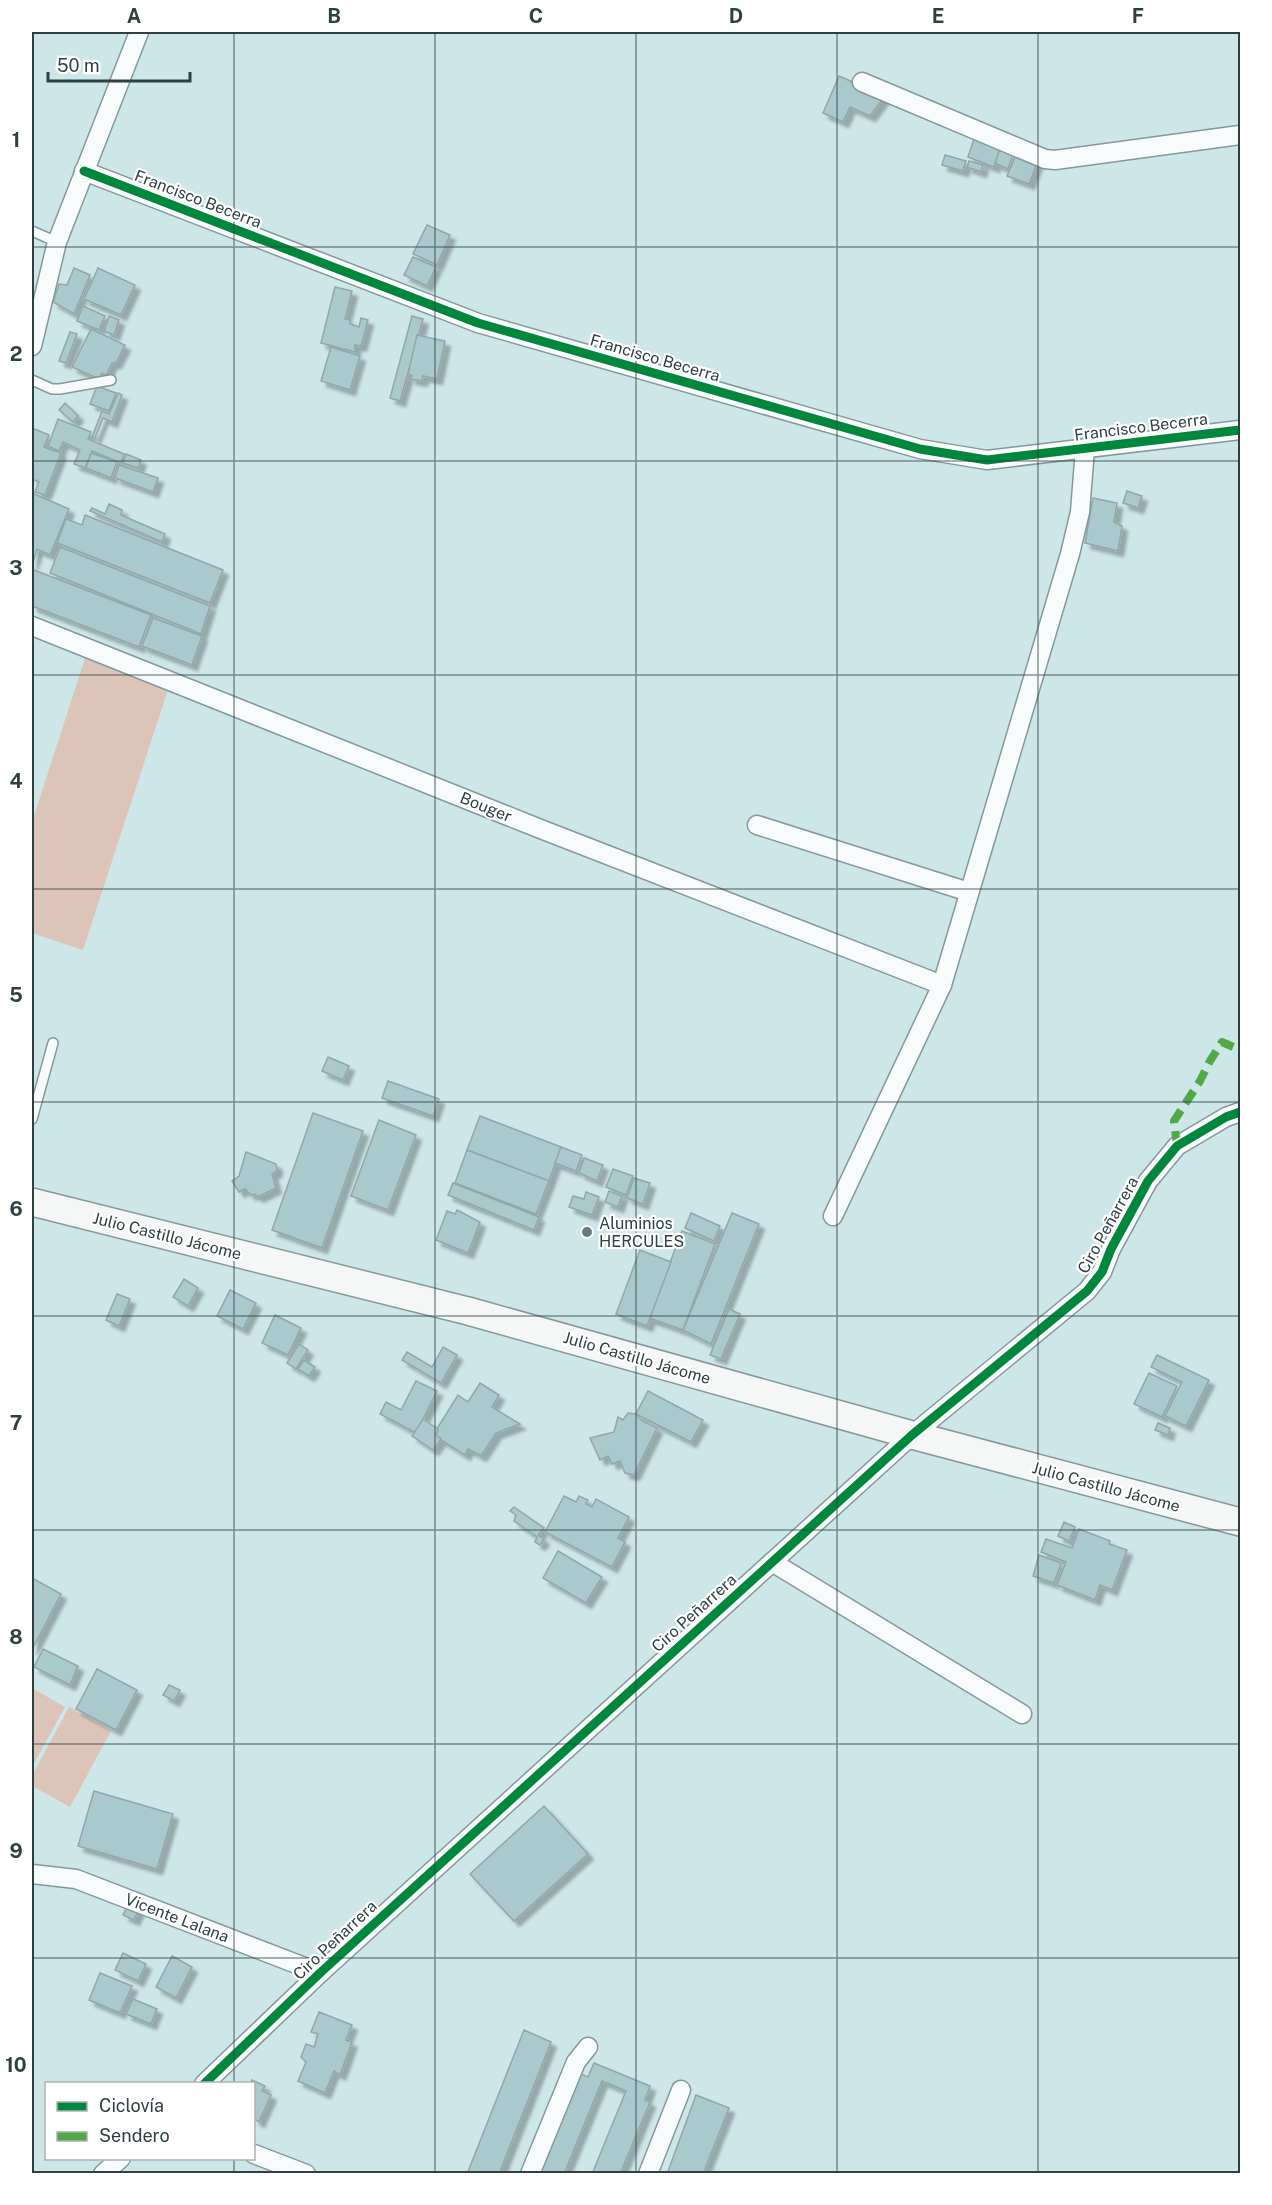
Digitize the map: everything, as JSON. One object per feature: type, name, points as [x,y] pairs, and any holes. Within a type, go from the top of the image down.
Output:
[{"type":"main road","name":"Julio Castillo Jácome","points":[[32,1202],[468,1311],[912,1435],[1240,1522]]},
{"type":"street","points":[[32,346],[57,242],[140,32]]},
{"type":"street","points":[[862,82],[1045,159],[1055,160],[1240,135]]},
{"type":"street","name":"Francisco Becerra","points":[[84,171],[478,323],[909,446],[987,460],[1240,430]]},
{"type":"street","points":[[833,1216],[942,985],[1070,554],[1080,512],[1085,449]]},
{"type":"street","name":"Bouger","points":[[32,626],[538,828],[942,985]]},
{"type":"street","points":[[757,825],[969,892]]},
{"type":"street","name":"Ciro Peñarrera","points":[[206,2082],[320,1973],[912,1435],[1087,1291],[1102,1272],[1111,1249],[1148,1181],[1177,1146],[1226,1117],[1240,1112]]},
{"type":"street","points":[[772,1562],[1022,1714]]},
{"type":"street","name":"Vicente Lalana","points":[[32,1875],[76,1879],[320,1973]]},
{"type":"street","points":[[530,2174],[576,2061],[588,2047]]},
{"type":"street","points":[[648,2174],[681,2090]]},
{"type":"street","points":[[255,2154],[306,2174]]},
{"type":"street","points":[[103,2174],[119,2160]]},
{"type":"lane","points":[[32,231],[57,242]]},
{"type":"lane","points":[[32,380],[52,389],[111,380]]},
{"type":"lane","points":[[32,1119],[53,1043]]},
{"type":"shaded area","points":[[90,643],[174,671],[83,950],[32,933],[32,822]]},
{"type":"shaded area","points":[[32,1688],[65,1707],[32,1767]]},
{"type":"shaded area","points":[[69,1707],[111,1731],[70,1807],[32,1786],[32,1776]]},
{"type":"building","points":[[839,76],[885,96],[870,116],[850,107],[843,122],[823,113]]},
{"type":"building","points":[[975,136],[1001,146],[994,167],[968,157]]},
{"type":"building","points":[[1001,146],[1014,151],[1008,169],[995,163]]},
{"type":"building","points":[[1017,152],[1038,161],[1029,184],[1007,176]]},
{"type":"building","points":[[945,155],[966,161],[963,171],[942,165]]},
{"type":"building","points":[[969,161],[983,165],[981,172],[967,167]]},
{"type":"building","points":[[427,225],[450,235],[437,265],[413,254]]},
{"type":"building","points":[[413,257],[436,267],[427,286],[404,275]]},
{"type":"building","points":[[74,268],[90,275],[74,314],[53,302],[59,284],[67,285]]},
{"type":"building","points":[[98,268],[135,285],[121,315],[84,299]]},
{"type":"building","points":[[335,287],[352,291],[345,319],[350,320],[350,324],[359,327],[361,318],[368,320],[361,346],[355,345],[355,352],[321,343]]},
{"type":"building","points":[[83,306],[105,316],[99,330],[77,321]]},
{"type":"building","points":[[109,316],[119,320],[114,335],[104,331]]},
{"type":"building","points":[[412,316],[423,319],[400,401],[390,398]]},
{"type":"building","points":[[91,329],[125,345],[116,363],[112,363],[106,375],[102,373],[99,379],[72,367]]},
{"type":"building","points":[[70,332],[77,334],[66,363],[59,361]]},
{"type":"building","points":[[417,335],[445,341],[437,379],[423,376],[422,381],[410,379],[412,376],[408,374]]},
{"type":"building","points":[[331,347],[360,356],[350,390],[321,381]]},
{"type":"building","points":[[97,386],[116,393],[109,411],[90,404]]},
{"type":"building","points":[[118,393],[122,395],[112,422],[103,418],[95,438],[92,437],[102,411],[109,414]]},
{"type":"building","points":[[65,403],[78,416],[73,422],[59,410]]},
{"type":"building","points":[[58,419],[91,432],[88,439],[124,454],[121,463],[92,451],[85,468],[74,464],[80,450],[63,442],[59,451],[48,446]]},
{"type":"building","points":[[32,428],[49,435],[44,447],[61,453],[45,495],[35,492],[39,482],[32,479]]},
{"type":"building","points":[[91,453],[117,462],[111,478],[86,468]]},
{"type":"building","points":[[126,454],[141,460],[138,468],[123,463]]},
{"type":"building","points":[[119,465],[158,478],[153,492],[115,478]]},
{"type":"building","points":[[1127,491],[1142,496],[1138,508],[1123,503]]},
{"type":"building","points":[[32,493],[69,509],[50,555],[37,549],[32,566]]},
{"type":"building","points":[[1093,498],[1117,503],[1114,522],[1122,526],[1118,551],[1085,543]]},
{"type":"building","points":[[109,504],[122,510],[121,515],[165,534],[162,542],[90,511],[92,508],[105,514]]},
{"type":"building","points":[[85,515],[223,570],[210,603],[57,543],[66,519],[82,525]]},
{"type":"building","points":[[60,547],[210,606],[201,634],[50,573]]},
{"type":"building","points":[[34,570],[151,615],[139,647],[32,606]]},
{"type":"building","points":[[153,618],[202,636],[192,665],[142,646]]},
{"type":"building","points":[[328,1057],[349,1066],[343,1080],[322,1071]]},
{"type":"building","points":[[388,1081],[439,1099],[433,1116],[382,1098]]},
{"type":"building","points":[[313,1113],[363,1131],[322,1248],[272,1230]]},
{"type":"building","points":[[480,1116],[561,1147],[549,1181],[467,1150]]},
{"type":"building","points":[[379,1120],[416,1135],[388,1210],[351,1196]]},
{"type":"building","points":[[561,1147],[582,1155],[576,1171],[555,1163]]},
{"type":"building","points":[[467,1150],[549,1181],[536,1214],[455,1183]]},
{"type":"building","points":[[246,1152],[276,1164],[276,1172],[272,1174],[276,1188],[258,1197],[255,1194],[251,1195],[245,1189],[239,1192],[232,1181],[239,1176]]},
{"type":"building","points":[[584,1158],[603,1165],[597,1181],[579,1173]]},
{"type":"building","points":[[613,1169],[633,1176],[626,1195],[606,1187]]},
{"type":"building","points":[[634,1178],[650,1183],[643,1204],[627,1198]]},
{"type":"building","points":[[453,1183],[539,1217],[534,1230],[448,1195]]},
{"type":"building","points":[[609,1191],[622,1196],[618,1207],[605,1202]]},
{"type":"building","points":[[586,1192],[599,1197],[592,1215],[569,1207],[573,1196],[584,1199]]},
{"type":"building","points":[[457,1210],[480,1222],[468,1253],[436,1240],[447,1211],[455,1214]]},
{"type":"building","points":[[691,1213],[720,1226],[714,1241],[685,1228]]},
{"type":"building","points":[[732,1213],[759,1224],[711,1344],[683,1330]]},
{"type":"building","points":[[682,1231],[715,1244],[683,1330],[649,1318]]},
{"type":"building","points":[[640,1250],[671,1262],[647,1326],[616,1314]]},
{"type":"building","points":[[184,1279],[198,1288],[188,1306],[173,1297]]},
{"type":"building","points":[[230,1290],[256,1303],[243,1329],[217,1316]]},
{"type":"building","points":[[117,1294],[130,1299],[119,1326],[106,1320]]},
{"type":"building","points":[[729,1309],[740,1314],[721,1359],[710,1355]]},
{"type":"building","points":[[275,1315],[301,1328],[288,1355],[262,1343]]},
{"type":"building","points":[[299,1344],[308,1350],[296,1369],[287,1363]]},
{"type":"building","points":[[443,1347],[457,1355],[441,1383],[402,1360],[407,1352],[432,1367]]},
{"type":"building","points":[[1157,1355],[1209,1380],[1186,1426],[1165,1416],[1182,1382],[1151,1367]]},
{"type":"building","points":[[304,1360],[315,1367],[309,1376],[298,1369]]},
{"type":"building","points":[[1149,1373],[1177,1386],[1162,1417],[1134,1404]]},
{"type":"building","points":[[416,1381],[437,1391],[416,1433],[380,1414],[386,1402],[401,1410]]},
{"type":"building","points":[[480,1383],[499,1395],[492,1407],[520,1424],[496,1433],[481,1456],[468,1449],[465,1455],[433,1435],[458,1395],[468,1402]]},
{"type":"building","points":[[648,1391],[703,1420],[691,1442],[636,1414]]},
{"type":"building","points":[[628,1413],[636,1414],[642,1421],[657,1428],[634,1475],[625,1473],[620,1461],[612,1464],[608,1456],[600,1460],[590,1438],[614,1432],[618,1417],[623,1420]]},
{"type":"building","points":[[423,1419],[438,1429],[436,1435],[441,1439],[433,1450],[412,1436]]},
{"type":"building","points":[[1158,1423],[1170,1428],[1168,1435],[1155,1430]]},
{"type":"building","points":[[564,1496],[576,1502],[579,1496],[588,1500],[586,1504],[592,1507],[596,1499],[629,1517],[618,1538],[625,1542],[612,1567],[545,1532]]},
{"type":"building","points":[[514,1507],[544,1528],[538,1535],[544,1539],[540,1545],[535,1542],[537,1537],[514,1521],[516,1515],[510,1511]]},
{"type":"building","points":[[1064,1522],[1075,1527],[1069,1541],[1058,1536]]},
{"type":"building","points":[[1079,1529],[1127,1550],[1112,1590],[1100,1585],[1095,1600],[1057,1585],[1066,1562],[1041,1552],[1046,1539],[1072,1548]]},
{"type":"building","points":[[558,1551],[602,1577],[586,1603],[543,1578]]},
{"type":"building","points":[[1039,1555],[1061,1563],[1054,1583],[1033,1576]]},
{"type":"building","points":[[32,1578],[61,1594],[32,1650]]},
{"type":"building","points":[[43,1649],[78,1666],[70,1685],[34,1667]]},
{"type":"building","points":[[97,1669],[137,1690],[116,1730],[76,1709]]},
{"type":"building","points":[[169,1685],[180,1690],[174,1701],[163,1695]]},
{"type":"building","points":[[94,1791],[173,1814],[157,1869],[78,1846]]},
{"type":"building","points":[[544,1806],[588,1854],[514,1921],[470,1874]]},
{"type":"building","points":[[128,1905],[139,1909],[134,1920],[123,1915]]},
{"type":"building","points":[[123,1953],[146,1964],[138,1981],[115,1970]]},
{"type":"building","points":[[172,1956],[192,1967],[176,1998],[156,1987]]},
{"type":"building","points":[[100,1973],[132,1986],[120,2013],[89,2000]]},
{"type":"building","points":[[133,1999],[157,2009],[151,2024],[126,2014]]},
{"type":"building","points":[[319,2012],[352,2025],[346,2040],[352,2042],[340,2075],[334,2071],[325,2093],[298,2081],[306,2062],[301,2057],[306,2044],[314,2047],[318,2034],[311,2032]]},
{"type":"building","points":[[524,2030],[551,2042],[499,2174],[467,2174]]},
{"type":"building","points":[[594,2063],[650,2086],[645,2100],[650,2102],[620,2174],[592,2174],[626,2091],[602,2081],[564,2174],[537,2174],[579,2073],[588,2077]]},
{"type":"building","points":[[252,2080],[265,2086],[262,2091],[271,2095],[259,2122],[255,2120],[255,2082],[251,2082]]},
{"type":"building","points":[[696,2095],[729,2108],[703,2174],[667,2174]]},
{"type":"marked path","points":[[1177,1146],[1174,1121],[1222,1042],[1240,1050]]},
{"type":"cycle path","points":[[84,171],[478,323],[920,449],[987,460],[1240,430]]},
{"type":"cycle path","points":[[206,2082],[320,1973],[912,1435],[1087,1291],[1102,1272],[1111,1249],[1148,1181],[1177,1146],[1226,1117],[1240,1112]]},
{"type":"place","name":"Aluminios HERCULES","points":[[587,1232]]}]
